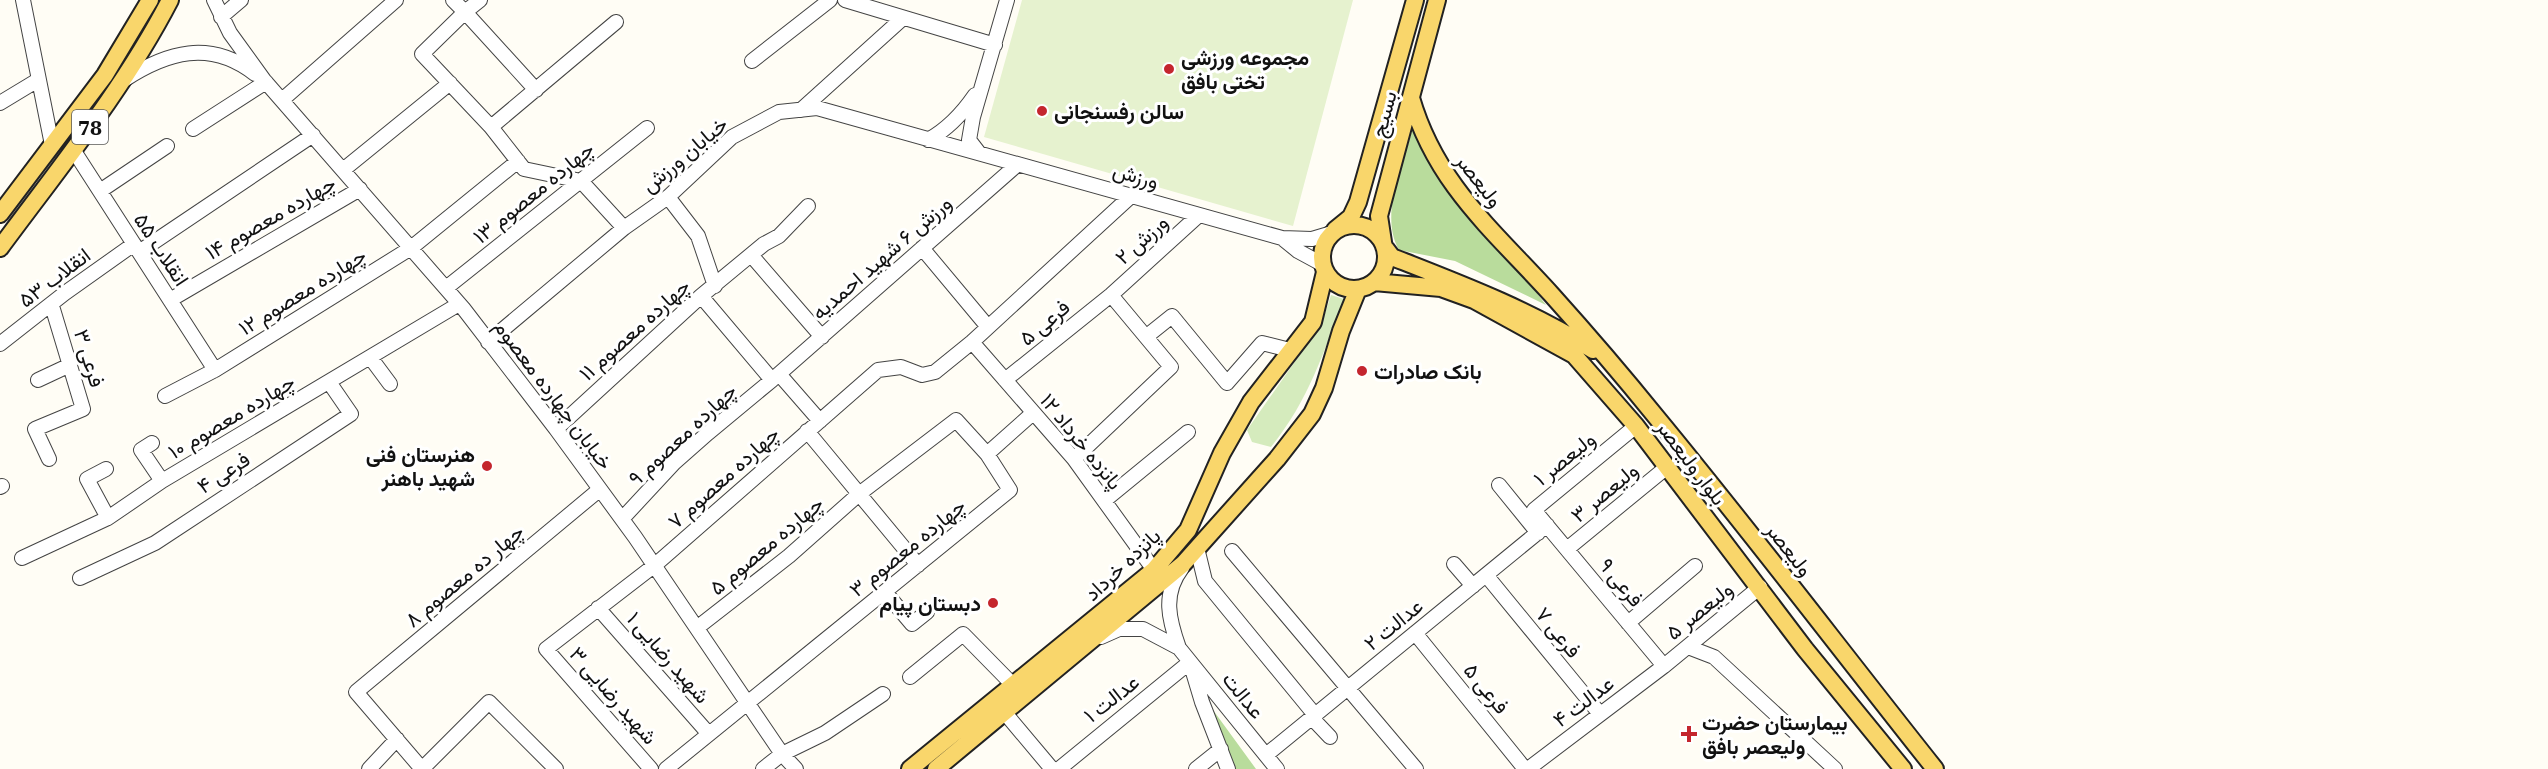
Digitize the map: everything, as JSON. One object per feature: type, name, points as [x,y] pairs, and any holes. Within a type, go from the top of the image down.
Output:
[{"type":"main road","name":"78","points":[[0,214],[105,75],[150,0]]},
{"type":"main road","name":"78","points":[[0,248],[74,151],[140,54],[170,0]]},
{"type":"main road","name":"بسیج","points":[[1333,232],[1351,217],[1358,202],[1415,0]]},
{"type":"main road","name":"بسیج","points":[[1384,245],[1380,216],[1437,0]]},
{"type":"main road","points":[[1411,17],[1426,16],[1431,24]]},
{"type":"main road","name":"ولیعصر","points":[[1411,98],[1420,130],[1436,161],[1465,202],[1552,295],[1658,418],[1935,769]]},
{"type":"main road","points":[[20,189],[20,197],[26,203],[34,202]]},
{"type":"main road","points":[[0,220],[10,224],[10,234]]},
{"type":"main road","points":[[1348,225],[1362,225],[1374,231],[1384,245],[1385,267],[1374,282],[1358,289],[1339,285],[1324,268],[1323,247],[1333,232],[1348,225]]},
{"type":"main road","name":"ولیعصر","points":[[1384,245],[1392,257],[1556,327],[1606,358]]},
{"type":"main road","name":"پانزده خرداد","points":[[910,769],[1154,570],[1188,530],[1234,429],[1269,375],[1312,322],[1324,268]]},
{"type":"main road","name":"بلوار ولیعصر","points":[[1374,282],[1441,288],[1474,300],[1518,322],[1574,355],[1636,426],[1805,649],[1903,769]]},
{"type":"main road","name":"پانزده خرداد","points":[[936,769],[1151,593],[1196,549],[1277,459],[1312,414],[1324,388],[1341,331],[1358,289]]},
{"type":"street","points":[[22,0],[52,145]]},
{"type":"street","points":[[214,0],[221,17],[265,81]]},
{"type":"street","points":[[221,17],[241,0]]},
{"type":"street","points":[[282,100],[396,0]]},
{"type":"street","points":[[453,0],[536,90]]},
{"type":"street","points":[[480,0],[422,54],[491,127],[524,169],[581,181],[624,228]]},
{"type":"street","points":[[752,61],[830,0]]},
{"type":"street","points":[[845,0],[995,45]]},
{"type":"street","points":[[979,153],[969,140],[973,117],[1007,0]]},
{"type":"street","points":[[801,110],[903,18]]},
{"type":"street","points":[[491,127],[616,22]]},
{"type":"street","points":[[119,83],[152,62],[188,53],[232,60],[265,81]]},
{"type":"street","points":[[0,103],[39,80]]},
{"type":"street","points":[[193,129],[265,81]]},
{"type":"street","name":"خیابان چهارده معصوم","points":[[265,81],[446,288],[556,429],[655,565],[782,754]]},
{"type":"street","points":[[928,140],[942,132],[962,114],[985,81]]},
{"type":"street","points":[[343,170],[450,83]]},
{"type":"street","name":"خیابان ورزش","points":[[488,342],[624,228],[668,197],[732,137],[779,112],[817,108],[979,153]]},
{"type":"street","name":"چهارده معصوم ۱۳","points":[[446,288],[647,128]]},
{"type":"street","name":"انقلاب ۵۳","points":[[0,344],[52,306],[65,293],[313,135]]},
{"type":"street","points":[[100,191],[167,146]]},
{"type":"street","name":"انقلاب ۵۵","points":[[74,151],[215,370]]},
{"type":"street","name":"ورزش","points":[[979,153],[1282,238],[1312,239],[1333,232]]},
{"type":"street","name":"چهارده معصوم ۱۲","points":[[215,370],[411,248],[518,161]]},
{"type":"street","name":"ورزش ۶ شهید احمدیه","points":[[776,377],[1018,164]]},
{"type":"street","name":"چهارده معصوم ۱۴","points":[[170,300],[360,189]]},
{"type":"street","name":"چهارده معصوم ۷","points":[[546,649],[655,565],[878,370],[901,367],[922,375],[935,372],[972,342],[1131,196]]},
{"type":"street","points":[[668,197],[698,236],[715,286]]},
{"type":"street","name":"چهارده معصوم ۱۱","points":[[556,429],[701,296],[751,255],[779,236],[808,206]]},
{"type":"street","name":"ورزش ۲","points":[[1111,295],[1199,215]]},
{"type":"street","name":"ورزش","points":[[1282,238],[1324,268]]},
{"type":"street","points":[[922,248],[988,327]]},
{"type":"street","points":[[751,255],[822,337]]},
{"type":"street","points":[[1074,459],[1171,367],[1111,295]]},
{"type":"street","name":"فرعی ۵","points":[[1005,380],[1111,295]]},
{"type":"street","points":[[701,296],[820,421]]},
{"type":"street","name":"چهارده معصوم ۱۰","points":[[22,558],[108,518],[162,481],[459,304]]},
{"type":"street","name":"فرعی ۳","points":[[49,459],[35,429],[83,409],[52,306]]},
{"type":"street","points":[[1147,336],[1172,316],[1227,382],[1262,343],[1290,350]]},
{"type":"street","name":"پانزده خرداد ۱۲","points":[[972,342],[1074,459],[1154,570]]},
{"type":"street","points":[[370,357],[390,384]]},
{"type":"street","points":[[38,380],[70,365]]},
{"type":"street","points":[[165,396],[215,370]]},
{"type":"street","name":"چهارده معصوم ۹","points":[[622,519],[674,463],[776,377]]},
{"type":"street","name":"فرعی ۴","points":[[80,578],[155,543],[351,414],[329,382]]},
{"type":"street","points":[[987,454],[1033,413]]},
{"type":"street","name":"چهارده معصوم ۵","points":[[698,627],[789,556],[859,494],[956,420],[987,454]]},
{"type":"street","name":"ولیعصر ۱","points":[[1542,529],[1534,510],[1636,426]]},
{"type":"street","points":[[807,431],[918,565]]},
{"type":"street","points":[[1105,500],[1188,432]]},
{"type":"street","points":[[141,450],[162,481]]},
{"type":"street","name":"چهارده معصوم ۳","points":[[666,769],[1010,490],[987,454]]},
{"type":"street","name":"ولیعصر ۳","points":[[1567,549],[1667,467]]},
{"type":"street","points":[[106,469],[87,480],[108,518]]},
{"type":"street","name":"فرعی ۹","points":[[1499,485],[1542,529],[1567,549],[1664,666]]},
{"type":"street","name":"چهار ده معصوم ۸","points":[[397,739],[356,692],[599,490]]},
{"type":"street","name":"عدالت ۲","points":[[1266,755],[1542,529]]},
{"type":"street","points":[[1196,549],[1205,581],[1330,737]]},
{"type":"street","name":"عدالت","points":[[1196,549],[1173,580],[1168,601],[1169,621],[1179,648],[1278,769]]},
{"type":"street","points":[[1232,551],[1416,769]]},
{"type":"street","points":[[1454,564],[1473,586]]},
{"type":"street","points":[[1628,623],[1695,566]]},
{"type":"street","name":"فرعی ۷","points":[[1486,575],[1600,714]]},
{"type":"street","name":"ولیعصر ۵","points":[[1664,666],[1760,587]]},
{"type":"street","points":[[885,592],[912,624],[927,612]]},
{"type":"street","name":"شهید رضایی ۱","points":[[598,608],[708,733]]},
{"type":"street","name":"عدالت","points":[[1094,640],[1119,629],[1143,629],[1179,648]]},
{"type":"street","name":"فرعی ۵","points":[[1415,633],[1526,769]]},
{"type":"street","points":[[910,677],[963,634],[1014,686]]},
{"type":"street","points":[[1688,647],[1714,657],[1835,769]]},
{"type":"street","name":"شهید رضایی ۳","points":[[546,649],[651,769]]},
{"type":"street","points":[[1190,662],[1202,702],[1228,769]]},
{"type":"street","name":"عدالت ۱","points":[[1059,769],[1190,662]]},
{"type":"street","name":"عدالت ۴","points":[[1526,769],[1664,666]]},
{"type":"street","points":[[763,769],[782,754],[825,733],[883,694]]},
{"type":"street","points":[[369,769],[397,739],[423,769],[489,702],[556,769]]},
{"type":"street","points":[[1005,713],[1052,769]]},
{"type":"street","points":[[1196,769],[1221,749]]},
{"type":"street","points":[[782,754],[787,769]]},
{"type":"street","points":[[782,754],[796,769]]},
{"type":"green space","name":"مجموعه ورزشی تختی بافق","points":[[1022,0],[1353,0],[1293,226],[984,137]]},
{"type":"green space","points":[[1412,130],[1546,305],[1455,261],[1399,250],[1393,236],[1392,206]]},
{"type":"green space","points":[[1331,295],[1344,299],[1305,394],[1271,447],[1252,442],[1247,430],[1322,323]]},
{"type":"green space","points":[[1213,710],[1256,769],[1236,769]]},
{"type":"place","name":"مجموعه ورزشی تختی بافق","points":[[1169,69]]},
{"type":"place","name":"سالن رفسنجانی","points":[[1042,111]]},
{"type":"place","name":"بانک صادرات","points":[[1362,371]]},
{"type":"place","name":"هنرستان فنی شهید باهنر","points":[[487,466]]},
{"type":"place","name":"دبستان پیام","points":[[993,603]]},
{"type":"place","name":"بیمارستان حضرت ولیعصر بافق","points":[[1689,734]]}]
